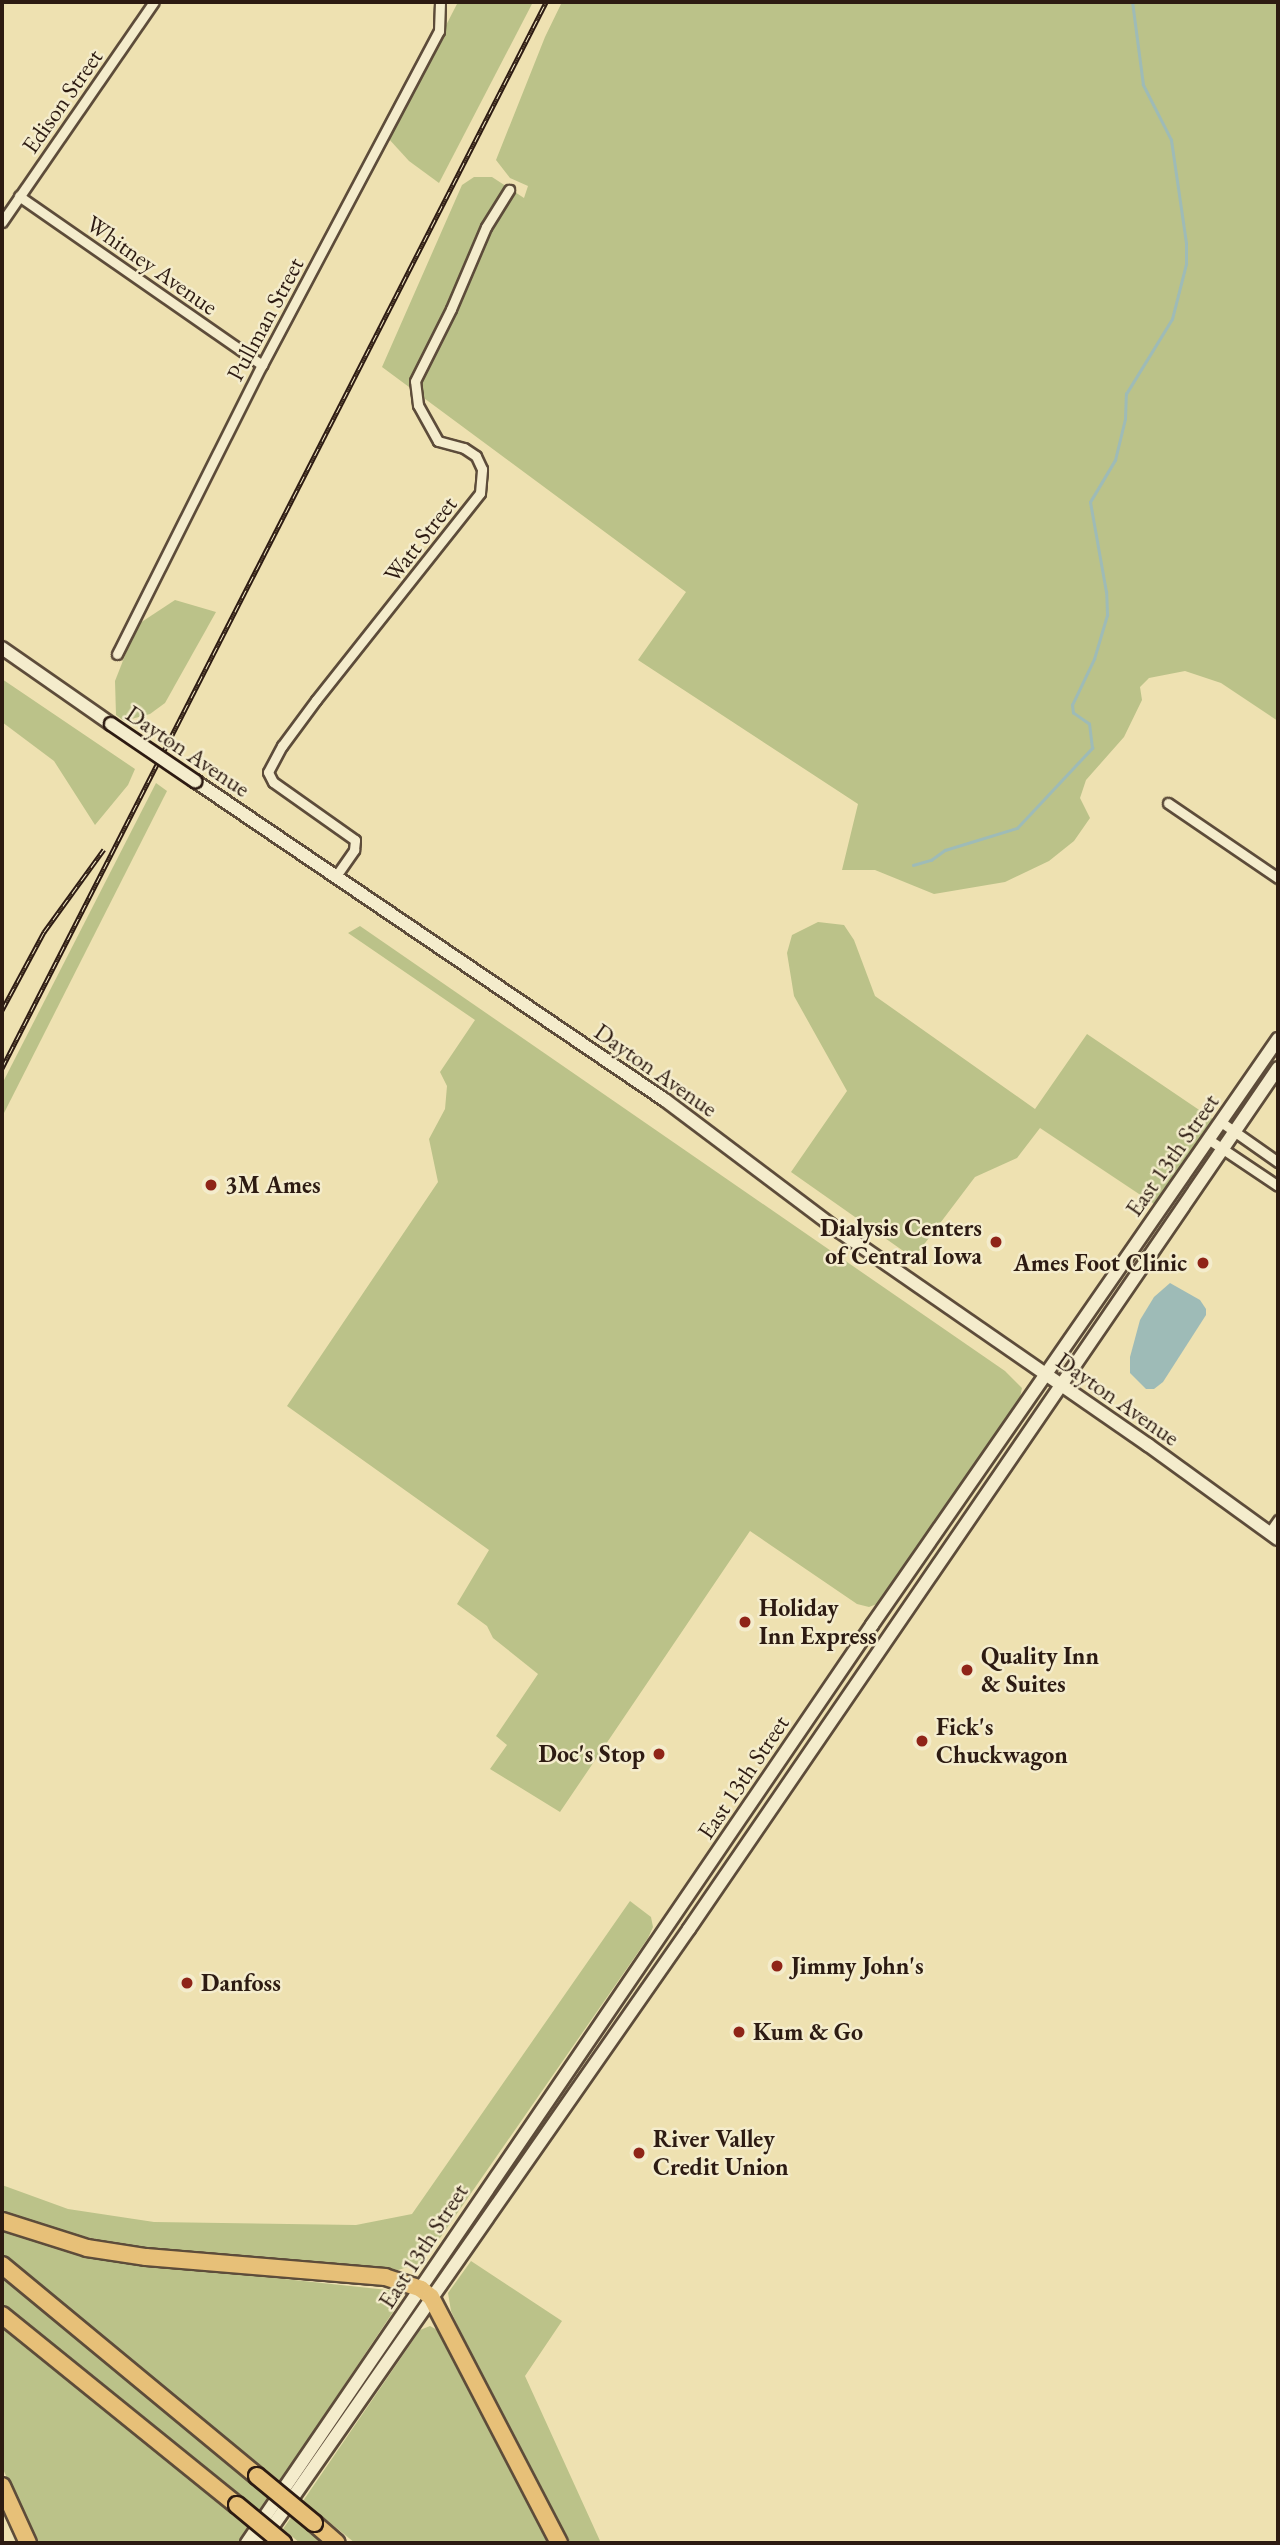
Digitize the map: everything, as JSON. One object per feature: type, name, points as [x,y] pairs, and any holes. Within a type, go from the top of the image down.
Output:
[{"type":"highway","points":[[2,2221],[87,2248],[385,2277],[426,2293],[559,2543]]},
{"type":"highway","points":[[2,2265],[337,2543]]},
{"type":"highway","points":[[2,2315],[283,2543]]},
{"type":"highway","points":[[2,2486],[27,2543]]},
{"type":"main road","name":"Dayton Avenue","points":[[2,648],[664,1100],[839,1231],[1274,1536]]},
{"type":"main road","name":"East 13th Street","points":[[261,2543],[1045,1373],[1278,1039]]},
{"type":"main road","name":"East 13th Street","points":[[247,2543],[689,1929],[1278,1068]]},
{"type":"street","name":"Edison Street","points":[[2,222],[155,2]]},
{"type":"street","name":"Pullman Street","points":[[117,654],[262,365],[439,31],[440,2]]},
{"type":"street","name":"Watt Street","points":[[335,876],[354,850],[355,840],[273,782],[268,772],[282,746],[309,709],[480,494],[482,469],[476,456],[464,448],[438,441],[418,405],[415,381],[452,309],[486,227],[509,190]]},
{"type":"street","name":"Whitney Avenue","points":[[19,196],[262,365]]},
{"type":"street","points":[[1168,803],[1278,878]]},
{"type":"street","points":[[1221,1122],[1278,1161]]},
{"type":"street","points":[[1208,1139],[1278,1186]]},
{"type":"street","points":[[1274,1536],[1278,1520]]},
{"type":"green space","points":[[458,2],[533,2],[439,183],[409,161],[388,138]]},
{"type":"green space","points":[[562,2],[1278,2],[1278,721],[1221,683],[1185,671],[1149,678],[1140,687],[1142,700],[1124,737],[1086,780],[1080,798],[1090,818],[1074,841],[1049,861],[1005,882],[934,894],[875,870],[842,870],[858,804],[638,660],[686,592],[382,367],[462,185],[474,177],[492,177],[524,198],[528,186],[510,178],[496,160],[545,37]]},
{"type":"green space","points":[[175,600],[216,612],[165,703],[150,714],[124,721],[116,715],[115,681],[137,625]]},
{"type":"green space","points":[[2,679],[135,769],[128,785],[95,825],[54,761],[2,722]]},
{"type":"green space","points":[[156,783],[167,791],[2,1117],[2,1084]]},
{"type":"green space","points":[[818,922],[844,925],[854,940],[875,996],[1035,1109],[1087,1034],[1214,1120],[1154,1204],[1040,1128],[1017,1158],[975,1177],[916,1255],[922,1260],[919,1262],[791,1172],[847,1091],[794,996],[787,953],[792,935]]},
{"type":"green space","points":[[360,926],[1005,1371],[1022,1388],[1019,1402],[883,1601],[869,1607],[857,1604],[750,1531],[560,1812],[490,1769],[507,1745],[496,1736],[538,1674],[493,1638],[487,1626],[457,1604],[489,1550],[287,1406],[438,1182],[429,1139],[445,1109],[447,1086],[440,1072],[475,1020],[348,933]]},
{"type":"green space","points":[[630,1901],[651,1917],[653,1927],[648,1938],[431,2251],[418,2264],[398,2270],[126,2246],[25,2223],[2,2213],[2,2185],[68,2209],[154,2222],[356,2225],[412,2214]]},
{"type":"green space","points":[[2,2229],[89,2258],[397,2291],[401,2296],[399,2303],[280,2481],[2,2254]]},
{"type":"green space","points":[[471,2261],[562,2321],[525,2376],[601,2543],[565,2543],[496,2410],[451,2311],[448,2293]]},
{"type":"green space","points":[[2,2278],[271,2496],[258,2512],[2,2305]]},
{"type":"green space","points":[[2,2325],[250,2526],[238,2543],[37,2543],[2,2467]]},
{"type":"green space","points":[[430,2326],[441,2332],[551,2543],[355,2543],[303,2501],[420,2330]]},
{"type":"green space","points":[[292,2516],[325,2543],[300,2543],[283,2529]]},
{"type":"water","points":[[1170,1283],[1200,1300],[1206,1309],[1206,1315],[1163,1382],[1154,1389],[1146,1389],[1130,1373],[1130,1357],[1140,1320],[1154,1297]]},
{"type":"waterway","points":[[913,865],[931,860],[945,850],[1017,828],[1092,748],[1089,724],[1073,713],[1072,705],[1094,659],[1107,615],[1106,592],[1090,502],[1115,460],[1125,419],[1126,394],[1172,319],[1186,264],[1186,243],[1171,140],[1143,85],[1132,2]]},
{"type":"railway","points":[[2,1068],[546,2]]},
{"type":"railway","points":[[2,1010],[44,932],[104,849]]},
{"type":"place","name":"3M Ames","points":[[211,1185]]},
{"type":"place","name":"Dialysis Centers of Central Iowa","points":[[996,1242]]},
{"type":"place","name":"Ames Foot Clinic","points":[[1203,1263]]},
{"type":"place","name":"Holiday Inn Express","points":[[745,1622]]},
{"type":"place","name":"Quality Inn & Suites","points":[[967,1670]]},
{"type":"place","name":"Fick's Chuckwagon","points":[[922,1741]]},
{"type":"place","name":"Doc's Stop","points":[[659,1754]]},
{"type":"place","name":"Jimmy John's","points":[[777,1966]]},
{"type":"place","name":"Danfoss","points":[[187,1983]]},
{"type":"place","name":"Kum & Go","points":[[739,2032]]},
{"type":"place","name":"River Valley Credit Union","points":[[639,2153]]}]
